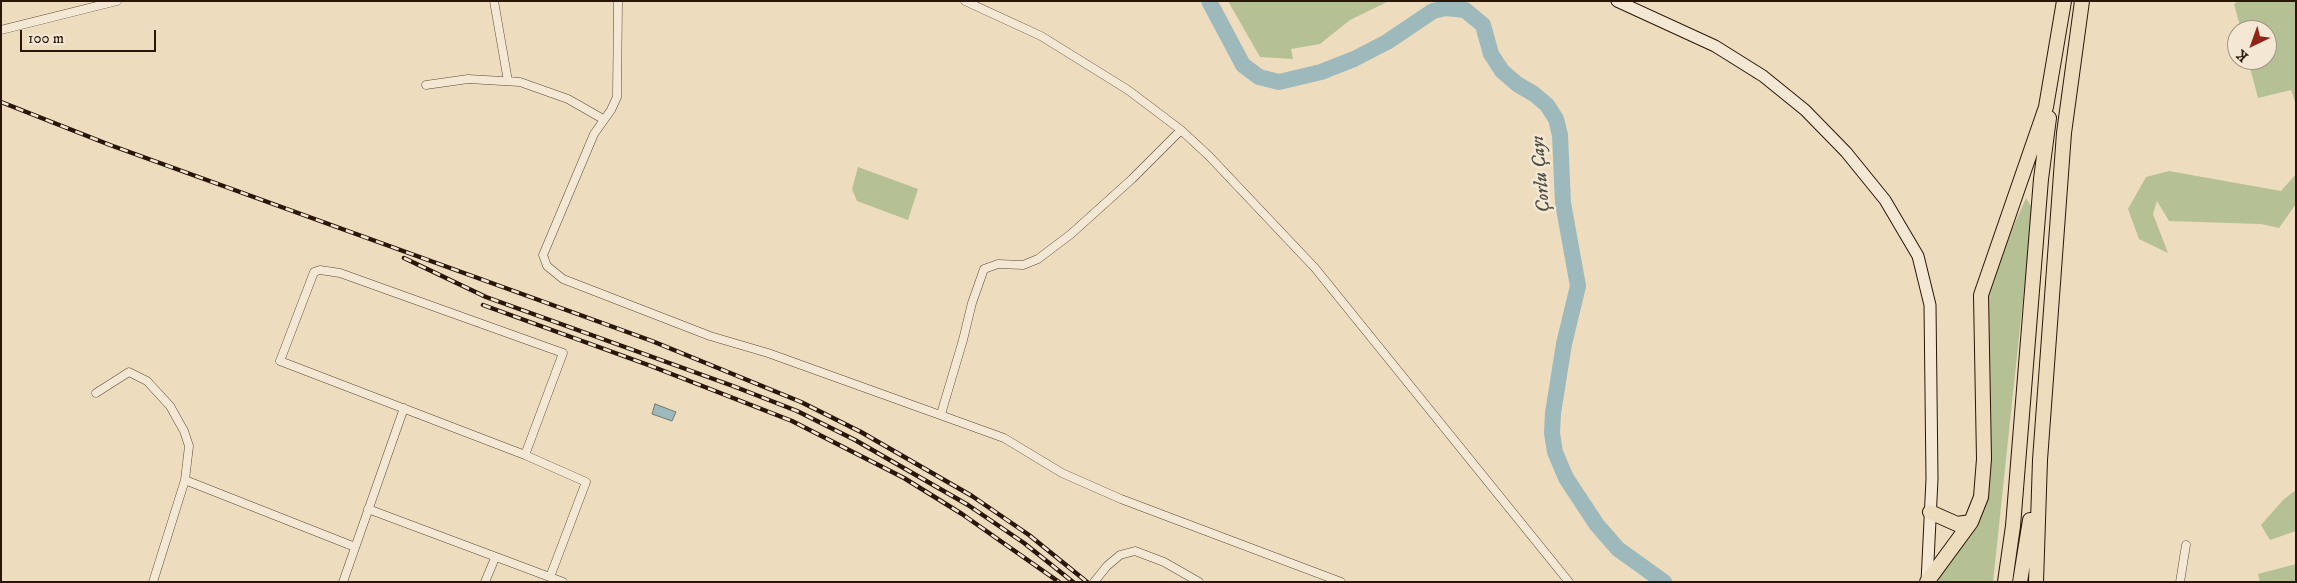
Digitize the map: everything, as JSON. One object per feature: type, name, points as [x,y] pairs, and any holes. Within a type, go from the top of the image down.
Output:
[{"type":"highway","points":[[1927,582],[1971,522],[1981,497],[1984,459],[1981,295],[2046,107],[2065,1]]},
{"type":"highway","points":[[2005,582],[2013,526],[2041,178],[2065,1]]},
{"type":"highway","points":[[2036,582],[2040,460],[2064,133],[2082,1]]},
{"type":"highway","points":[[2020,582],[2040,460]]},
{"type":"highway","points":[[1930,512],[1956,524],[1971,522]]},
{"type":"street","points":[[1,30],[117,1]]},
{"type":"street","points":[[494,1],[508,81]]},
{"type":"street","points":[[618,1],[617,97],[611,110],[594,134],[543,255],[547,266],[562,279],[710,336],[941,414],[1004,438],[1062,472],[1121,499],[1341,582]]},
{"type":"street","points":[[965,1],[1041,36],[1128,90],[1181,130],[1209,156],[1315,268],[1569,582]]},
{"type":"street","points":[[1617,1],[1696,36],[1763,76],[1805,110],[1846,152],[1885,200],[1918,256],[1930,304],[1930,512],[1927,582]]},
{"type":"street","points":[[426,85],[468,79],[520,82],[568,99],[603,119]]},
{"type":"street","points":[[941,414],[964,340],[972,303],[984,269],[998,264],[1023,265],[1038,259],[1070,234],[1132,179],[1181,130]]},
{"type":"street","points":[[525,455],[563,353],[340,273],[320,270],[314,272],[280,361],[525,455],[586,482],[550,577]]},
{"type":"street","points":[[96,393],[129,372],[147,381],[170,406],[184,431],[189,446],[185,480],[153,582]]},
{"type":"street","points":[[343,582],[404,408]]},
{"type":"street","points":[[185,480],[355,547]]},
{"type":"street","points":[[368,509],[563,582]]},
{"type":"street","points":[[2180,582],[2186,545]]},
{"type":"street","points":[[1094,582],[1107,566],[1120,556],[1136,550],[1164,562],[1199,582]]},
{"type":"street","points":[[485,582],[495,558]]},
{"type":"green space","points":[[1228,1],[1389,1],[1350,20],[1320,44],[1291,49],[1293,59],[1260,57]]},
{"type":"green space","points":[[2238,1],[2296,1],[2296,105],[2291,90],[2258,98],[2251,70],[2277,70],[2277,20],[2238,20],[2234,4]]},
{"type":"green space","points":[[858,167],[918,189],[908,220],[857,201],[852,189]]},
{"type":"green space","points":[[2169,171],[2281,191],[2296,174],[2296,204],[2279,228],[2261,224],[2169,221],[2157,201],[2153,214],[2168,253],[2139,239],[2128,209],[2146,177]]},
{"type":"green space","points":[[2026,198],[2031,206],[2031,224],[1993,582],[1939,582],[1939,574],[1978,526],[1982,503],[1985,304],[1991,277]]},
{"type":"green space","points":[[2296,490],[2296,531],[2270,540],[2261,525],[2283,500]]},
{"type":"green space","points":[[2296,564],[2296,582],[2260,582],[2258,574]]},
{"type":"water","points":[[655,404],[676,412],[672,421],[652,414]]},
{"type":"waterway","name":"Çorlu Çayı","points":[[1209,1],[1243,65],[1259,77],[1279,82],[1321,72],[1354,59],[1387,42],[1433,11],[1446,8],[1465,10],[1483,25],[1491,54],[1502,71],[1547,105],[1556,119],[1560,135],[1563,203],[1578,286],[1564,344],[1553,413],[1552,433],[1555,452],[1566,478],[1597,525],[1618,549],[1664,582]]},
{"type":"railway","points":[[1,102],[110,145],[652,341],[801,402],[861,432],[972,496],[1029,535],[1087,582]]},
{"type":"railway","points":[[404,258],[486,297],[797,411],[855,440],[968,505],[1024,543],[1073,582]]},
{"type":"railway","points":[[483,305],[651,366],[792,421],[904,478],[962,514],[1059,582]]}]
